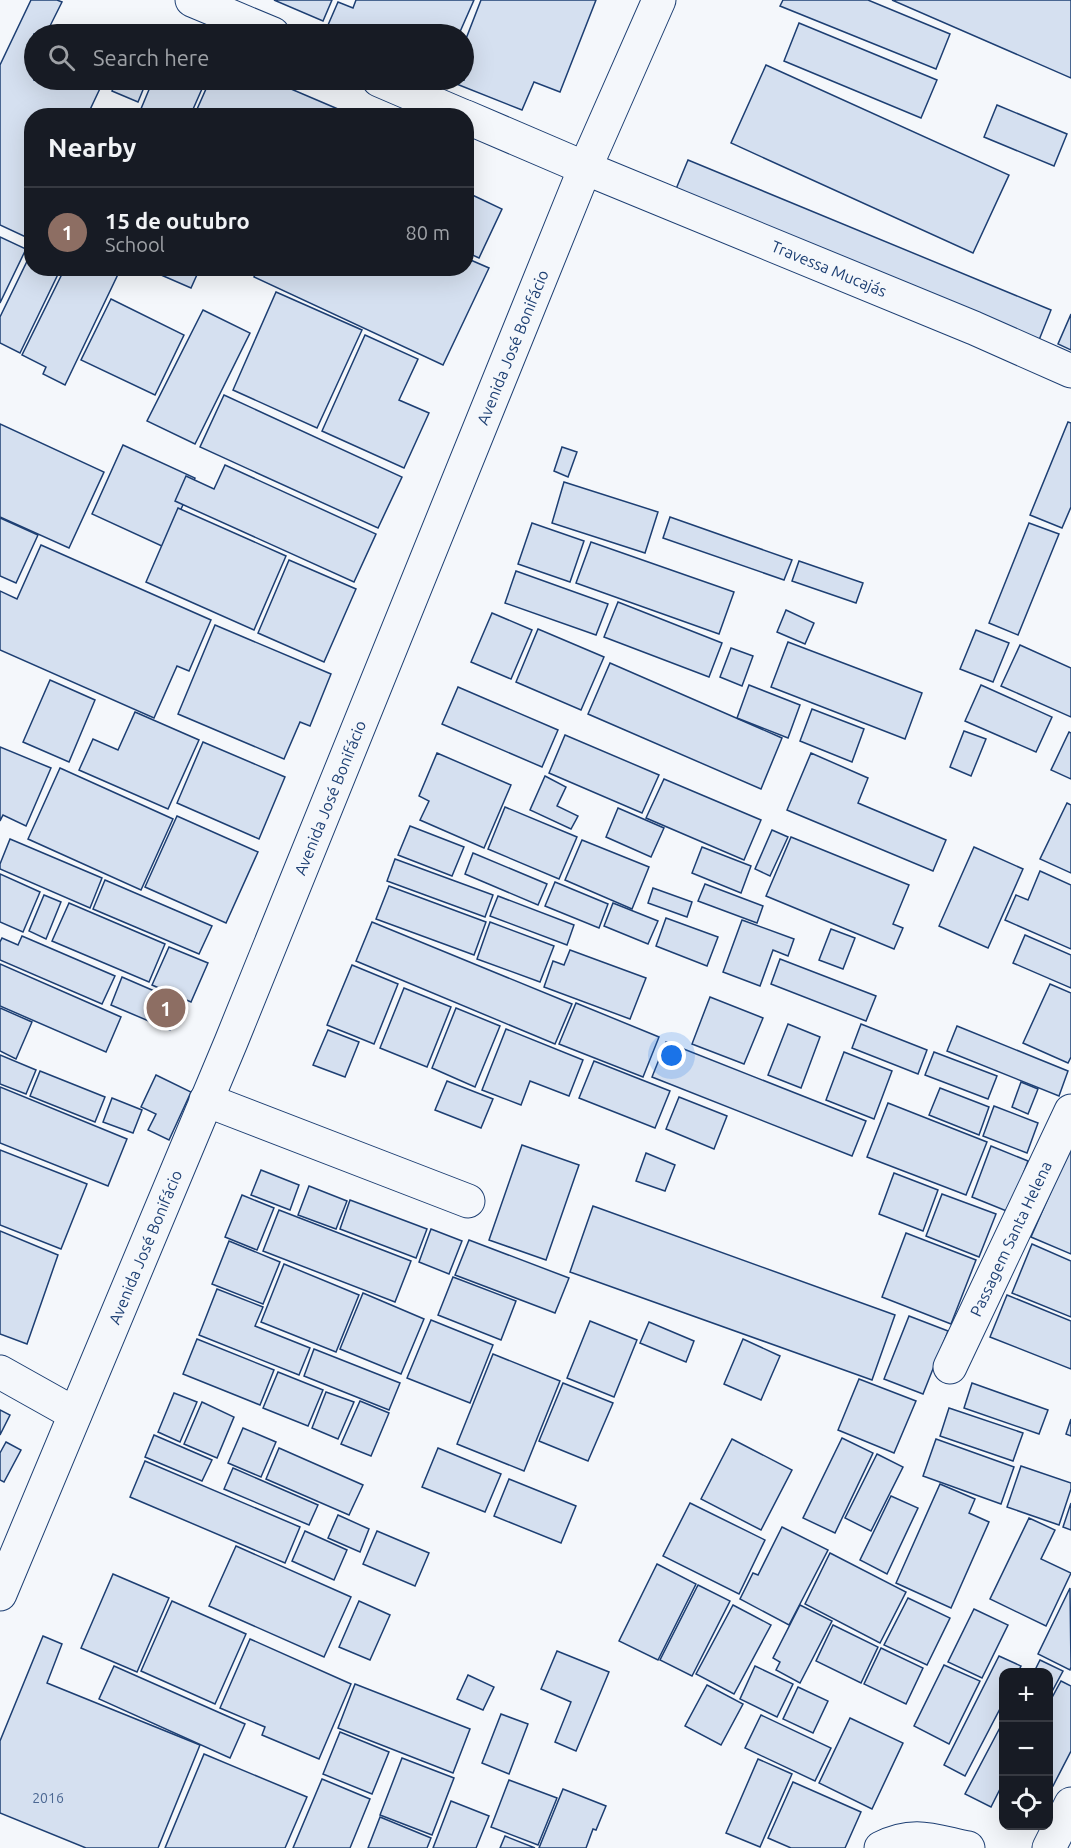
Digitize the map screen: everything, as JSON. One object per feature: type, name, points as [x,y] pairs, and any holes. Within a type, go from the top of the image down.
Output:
[{"type":"main road","points":[[192,0],[249,24]]},
{"type":"main road","name":"Avenida José Bonifácio","points":[[0,1594],[206,1100],[585,168],[659,0]]},
{"type":"main road","name":"Travessa Mucajás","points":[[403,90],[446,108]]},
{"type":"main road","name":"Travessa Mucajás","points":[[474,120],[974,328],[1071,371]]},
{"type":"main road","points":[[206,1100],[468,1201]]},
{"type":"main road","name":"Passagem Santa Helena","points":[[950,1366],[1071,1111]]},
{"type":"main road","points":[[0,1372],[75,1413]]},
{"type":"main road","points":[[1049,1848],[1071,1804]]},
{"type":"main road","points":[[881,1848],[893,1842],[916,1837],[968,1848]]},
{"type":"building","points":[[31,0],[57,0],[62,2],[51,24],[24,24],[24,90],[99,90],[91,108],[24,108],[24,236],[0,225],[0,65]]},
{"type":"building","points":[[274,0],[332,0],[323,21]]},
{"type":"building","points":[[356,0],[474,0],[463,24],[328,24],[338,2],[353,8]]},
{"type":"building","points":[[481,0],[596,0],[560,92],[534,82],[522,110],[472,90],[474,90],[474,24],[472,24]]},
{"type":"building","points":[[783,0],[868,0],[950,34],[936,69],[780,6]]},
{"type":"building","points":[[892,0],[1071,0],[1071,78]]},
{"type":"building","points":[[799,23],[937,80],[921,118],[784,61]]},
{"type":"building","points":[[766,65],[1009,175],[973,253],[731,143]]},
{"type":"building","points":[[112,90],[143,90],[138,102]]},
{"type":"building","points":[[149,90],[201,90],[194,108],[141,108]]},
{"type":"building","points":[[206,90],[293,90],[336,108],[198,108]]},
{"type":"building","points":[[997,105],[1067,134],[1054,166],[984,137]]},
{"type":"building","points":[[688,160],[1051,310],[1039,340],[676,189]]},
{"type":"building","points":[[474,196],[502,209],[479,258],[474,256]]},
{"type":"building","points":[[0,237],[24,248],[24,253],[0,303]]},
{"type":"building","points":[[474,261],[489,268],[443,365],[254,277],[474,276]]},
{"type":"building","points":[[24,268],[24,276],[57,276],[20,353],[0,343],[0,317]]},
{"type":"building","points":[[61,276],[117,276],[65,385],[43,374],[46,367],[22,355]]},
{"type":"building","points":[[163,276],[196,276],[191,288]]},
{"type":"building","points":[[276,292],[362,330],[317,428],[233,390]]},
{"type":"building","points":[[111,299],[184,335],[155,395],[81,360]]},
{"type":"building","points":[[203,310],[250,333],[195,444],[147,421]]},
{"type":"building","points":[[1071,314],[1071,350],[1058,344]]},
{"type":"building","points":[[365,335],[418,359],[399,400],[429,413],[404,468],[322,431]]},
{"type":"building","points":[[224,395],[402,477],[378,528],[200,447]]},
{"type":"building","points":[[1068,422],[1071,423],[1071,507],[1062,528],[1030,515]]},
{"type":"building","points":[[0,424],[104,472],[69,548],[0,517]]},
{"type":"building","points":[[123,445],[195,478],[164,547],[92,514]]},
{"type":"building","points":[[562,447],[577,452],[568,477],[554,471]]},
{"type":"building","points":[[225,465],[376,534],[354,582],[175,501],[186,476],[214,489]]},
{"type":"building","points":[[564,482],[658,512],[645,553],[552,523]]},
{"type":"building","points":[[178,508],[286,556],[254,630],[146,582]]},
{"type":"building","points":[[670,517],[792,560],[784,580],[663,538]]},
{"type":"building","points":[[0,518],[38,535],[16,583],[0,576]]},
{"type":"building","points":[[532,523],[584,541],[570,582],[518,564]]},
{"type":"building","points":[[1029,523],[1059,534],[1018,635],[989,623]]},
{"type":"building","points":[[591,542],[734,592],[719,634],[576,583]]},
{"type":"building","points":[[41,545],[211,620],[189,671],[177,666],[154,718],[0,650],[0,591],[17,599]]},
{"type":"building","points":[[289,560],[356,589],[324,662],[258,633]]},
{"type":"building","points":[[799,561],[863,583],[856,603],[792,581]]},
{"type":"building","points":[[516,571],[608,604],[596,635],[505,603]]},
{"type":"building","points":[[618,602],[722,643],[709,677],[604,637]]},
{"type":"building","points":[[786,610],[814,623],[805,644],[777,632]]},
{"type":"building","points":[[492,613],[532,630],[511,679],[471,662]]},
{"type":"building","points":[[215,625],[331,674],[310,726],[300,722],[284,759],[178,714]]},
{"type":"building","points":[[538,629],[604,657],[581,710],[516,682]]},
{"type":"building","points":[[976,630],[1009,643],[993,682],[960,669]]},
{"type":"building","points":[[788,642],[922,693],[905,739],[771,687]]},
{"type":"building","points":[[1020,645],[1071,668],[1071,717],[1001,686]]},
{"type":"building","points":[[731,648],[753,656],[742,686],[720,677]]},
{"type":"building","points":[[610,663],[782,738],[761,789],[588,714]]},
{"type":"building","points":[[50,680],[95,700],[69,762],[23,742]]},
{"type":"building","points":[[749,685],[800,705],[788,738],[737,718]]},
{"type":"building","points":[[981,685],[1052,717],[1036,752],[965,721]]},
{"type":"building","points":[[458,687],[558,730],[542,767],[442,724]]},
{"type":"building","points":[[812,709],[864,729],[852,762],[800,741]]},
{"type":"building","points":[[135,712],[199,740],[168,809],[79,770],[93,739],[118,750]]},
{"type":"building","points":[[964,731],[986,739],[971,776],[950,767]]},
{"type":"building","points":[[1069,732],[1071,733],[1071,779],[1051,770]]},
{"type":"building","points":[[565,735],[659,775],[642,813],[549,773]]},
{"type":"building","points":[[203,742],[285,777],[259,839],[177,803]]},
{"type":"building","points":[[0,747],[51,768],[26,826],[3,815],[0,821]]},
{"type":"building","points":[[437,753],[511,785],[484,848],[420,820],[429,801],[419,796]]},
{"type":"building","points":[[811,753],[868,778],[858,803],[946,840],[933,871],[787,810]]},
{"type":"building","points":[[60,768],[173,819],[141,890],[28,839]]},
{"type":"building","points":[[545,776],[566,787],[557,806],[578,816],[571,829],[530,810]]},
{"type":"building","points":[[664,779],[761,820],[744,860],[646,818]]},
{"type":"building","points":[[1067,803],[1071,805],[1071,873],[1040,859]]},
{"type":"building","points":[[505,807],[577,837],[559,879],[488,849]]},
{"type":"building","points":[[618,808],[664,828],[651,857],[606,837]]},
{"type":"building","points":[[177,816],[258,852],[226,923],[145,887]]},
{"type":"building","points":[[410,826],[464,847],[452,876],[398,855]]},
{"type":"building","points":[[772,830],[788,837],[770,876],[755,869]]},
{"type":"building","points":[[791,837],[909,885],[893,924],[903,928],[894,949],[766,896]]},
{"type":"building","points":[[10,839],[102,878],[90,908],[0,869]]},
{"type":"building","points":[[582,840],[649,867],[632,909],[565,880]]},
{"type":"building","points":[[702,847],[751,866],[741,893],[692,873]]},
{"type":"building","points":[[974,847],[1023,869],[988,948],[939,926]]},
{"type":"building","points":[[473,853],[547,884],[538,905],[465,874]]},
{"type":"building","points":[[395,859],[493,895],[485,917],[387,881]]},
{"type":"building","points":[[1040,871],[1071,885],[1071,949],[1005,920],[1016,895],[1028,900]]},
{"type":"building","points":[[0,874],[40,892],[23,932],[0,922]]},
{"type":"building","points":[[105,880],[212,926],[199,954],[93,909]]},
{"type":"building","points":[[555,882],[608,904],[599,928],[545,906]]},
{"type":"building","points":[[705,884],[763,906],[757,923],[698,901]]},
{"type":"building","points":[[389,886],[486,922],[474,955],[376,919]]},
{"type":"building","points":[[653,888],[692,902],[687,917],[648,903]]},
{"type":"building","points":[[44,895],[61,902],[46,939],[29,931]]},
{"type":"building","points":[[498,896],[574,925],[567,945],[490,916]]},
{"type":"building","points":[[69,903],[165,944],[149,982],[52,941]]},
{"type":"building","points":[[613,903],[658,921],[648,944],[604,926]]},
{"type":"building","points":[[666,918],[718,937],[707,966],[656,946]]},
{"type":"building","points":[[742,920],[794,939],[788,956],[773,950],[760,986],[723,972]]},
{"type":"building","points":[[372,922],[572,1004],[555,1044],[356,961]]},
{"type":"building","points":[[490,922],[554,946],[540,982],[477,959]]},
{"type":"building","points":[[831,929],[855,938],[843,969],[819,960]]},
{"type":"building","points":[[1025,935],[1071,955],[1071,988],[1013,963]]},
{"type":"building","points":[[22,936],[115,976],[102,1004],[0,960],[2,938],[18,945]]},
{"type":"building","points":[[169,947],[208,963],[191,1002],[152,985]]},
{"type":"building","points":[[570,950],[646,978],[630,1019],[544,987],[553,961],[564,965]]},
{"type":"building","points":[[780,959],[876,996],[866,1021],[771,984]]},
{"type":"building","points":[[0,964],[121,1017],[106,1052],[0,1006]]},
{"type":"building","points":[[352,965],[398,984],[374,1044],[327,1025]]},
{"type":"building","points":[[122,977],[182,1003],[170,1030],[111,1005]]},
{"type":"building","points":[[1050,984],[1071,993],[1071,1057],[1068,1063],[1023,1043]]},
{"type":"building","points":[[404,988],[451,1007],[427,1067],[380,1048]]},
{"type":"building","points":[[710,997],[763,1018],[744,1064],[692,1044]]},
{"type":"building","points":[[576,1003],[659,1037],[643,1077],[559,1044]]},
{"type":"building","points":[[0,1008],[32,1022],[16,1059],[0,1051]]},
{"type":"building","points":[[456,1008],[500,1026],[475,1087],[432,1068]]},
{"type":"building","points":[[788,1024],[820,1037],[801,1088],[768,1075]]},
{"type":"building","points":[[861,1024],[927,1050],[918,1074],[852,1048]]},
{"type":"building","points":[[957,1026],[1068,1071],[1059,1096],[947,1051]]},
{"type":"building","points":[[506,1029],[583,1060],[569,1096],[530,1081],[521,1105],[482,1090]]},
{"type":"building","points":[[328,1030],[359,1042],[345,1077],[313,1065]]},
{"type":"building","points":[[666,1042],[866,1121],[852,1156],[652,1077]]},
{"type":"building","points":[[844,1052],[892,1071],[874,1119],[826,1100]]},
{"type":"building","points":[[934,1052],[997,1076],[988,1099],[925,1075]]},
{"type":"building","points":[[0,1055],[36,1070],[26,1094],[0,1084]]},
{"type":"building","points":[[594,1061],[670,1091],[655,1128],[579,1098]]},
{"type":"building","points":[[40,1071],[105,1097],[95,1122],[30,1096]]},
{"type":"building","points":[[156,1075],[191,1092],[169,1140],[148,1130],[156,1114],[141,1107]]},
{"type":"building","points":[[447,1081],[493,1099],[481,1128],[435,1110]]},
{"type":"building","points":[[1021,1082],[1038,1089],[1028,1114],[1012,1107]]},
{"type":"building","points":[[0,1087],[127,1139],[108,1186],[0,1143]]},
{"type":"building","points":[[940,1088],[989,1107],[979,1135],[929,1115]]},
{"type":"building","points":[[679,1097],[727,1116],[714,1149],[666,1129]]},
{"type":"building","points":[[112,1098],[142,1110],[133,1133],[103,1122]]},
{"type":"building","points":[[888,1103],[987,1142],[966,1195],[867,1157]]},
{"type":"building","points":[[994,1106],[1038,1123],[1027,1153],[983,1136]]},
{"type":"building","points":[[522,1145],[579,1165],[546,1260],[489,1240]]},
{"type":"building","points":[[991,1146],[1028,1161],[1009,1212],[972,1197]]},
{"type":"building","points":[[1071,1146],[1071,1254],[1031,1237]]},
{"type":"building","points":[[0,1150],[87,1184],[61,1249],[0,1225]]},
{"type":"building","points":[[646,1153],[675,1165],[665,1191],[636,1181]]},
{"type":"building","points":[[261,1170],[299,1185],[290,1210],[251,1195]]},
{"type":"building","points":[[894,1173],[938,1190],[923,1231],[879,1214]]},
{"type":"building","points":[[309,1186],[347,1201],[336,1229],[298,1215]]},
{"type":"building","points":[[942,1194],[996,1214],[979,1257],[926,1236]]},
{"type":"building","points":[[242,1195],[274,1208],[257,1250],[225,1237]]},
{"type":"building","points":[[350,1200],[427,1229],[416,1258],[340,1229]]},
{"type":"building","points":[[593,1206],[895,1315],[872,1380],[570,1272]]},
{"type":"building","points":[[279,1210],[411,1261],[395,1302],[263,1251]]},
{"type":"building","points":[[431,1229],[462,1241],[449,1274],[419,1262]]},
{"type":"building","points":[[0,1231],[58,1255],[27,1344],[0,1334]]},
{"type":"building","points":[[906,1233],[976,1260],[951,1324],[882,1297]]},
{"type":"building","points":[[469,1240],[569,1278],[555,1313],[455,1275]]},
{"type":"building","points":[[229,1241],[280,1262],[263,1304],[212,1284]]},
{"type":"building","points":[[1032,1244],[1071,1261],[1071,1317],[1012,1293]]},
{"type":"building","points":[[284,1264],[359,1295],[336,1352],[261,1322]]},
{"type":"building","points":[[453,1277],[516,1301],[501,1340],[438,1315]]},
{"type":"building","points":[[217,1289],[263,1307],[255,1326],[310,1348],[299,1375],[199,1335]]},
{"type":"building","points":[[363,1293],[424,1319],[401,1374],[340,1349]]},
{"type":"building","points":[[1007,1295],[1071,1321],[1071,1369],[990,1337]]},
{"type":"building","points":[[909,1316],[948,1331],[923,1394],[884,1379]]},
{"type":"building","points":[[431,1320],[493,1345],[470,1403],[407,1378]]},
{"type":"building","points":[[590,1321],[637,1340],[614,1397],[567,1378]]},
{"type":"building","points":[[649,1322],[694,1341],[686,1362],[640,1343]]},
{"type":"building","points":[[197,1339],[274,1370],[260,1405],[183,1374]]},
{"type":"building","points":[[743,1339],[780,1356],[761,1400],[724,1384]]},
{"type":"building","points":[[314,1349],[400,1383],[389,1410],[304,1376]]},
{"type":"building","points":[[493,1354],[560,1381],[524,1471],[457,1444]]},
{"type":"building","points":[[278,1372],[323,1390],[308,1426],[263,1408]]},
{"type":"building","points":[[859,1379],[916,1401],[894,1453],[838,1430]]},
{"type":"building","points":[[563,1383],[613,1403],[588,1461],[539,1441]]},
{"type":"building","points":[[972,1383],[1048,1410],[1039,1434],[964,1408]]},
{"type":"building","points":[[326,1392],[354,1402],[338,1439],[312,1428]]},
{"type":"building","points":[[174,1393],[197,1402],[180,1442],[158,1432]]},
{"type":"building","points":[[360,1401],[389,1413],[371,1456],[341,1444]]},
{"type":"building","points":[[202,1402],[234,1417],[217,1458],[184,1444]]},
{"type":"building","points":[[949,1408],[1023,1433],[1013,1461],[940,1436]]},
{"type":"building","points":[[0,1410],[10,1415],[0,1435]]},
{"type":"building","points":[[1071,1419],[1071,1436],[1066,1434]]},
{"type":"building","points":[[243,1428],[276,1442],[261,1477],[228,1463]]},
{"type":"building","points":[[154,1435],[212,1460],[202,1481],[145,1457]]},
{"type":"building","points":[[842,1438],[873,1453],[835,1533],[803,1518]]},
{"type":"building","points":[[732,1439],[792,1470],[761,1530],[701,1499]]},
{"type":"building","points":[[936,1439],[1014,1467],[1001,1504],[923,1476]]},
{"type":"building","points":[[6,1442],[21,1450],[4,1482],[0,1480],[0,1453]]},
{"type":"building","points":[[279,1448],[363,1485],[349,1515],[266,1479]]},
{"type":"building","points":[[438,1448],[501,1474],[485,1512],[422,1487]]},
{"type":"building","points":[[877,1454],[903,1467],[871,1531],[845,1518]]},
{"type":"building","points":[[145,1461],[300,1527],[285,1563],[130,1497]]},
{"type":"building","points":[[1021,1466],[1071,1483],[1059,1525],[1007,1507]]},
{"type":"building","points":[[233,1468],[318,1505],[309,1525],[224,1489]]},
{"type":"building","points":[[509,1479],[576,1506],[561,1543],[494,1516]]},
{"type":"building","points":[[940,1484],[975,1499],[969,1513],[989,1522],[951,1608],[896,1583]]},
{"type":"building","points":[[891,1496],[918,1508],[887,1574],[860,1560]]},
{"type":"building","points":[[690,1503],[765,1540],[739,1594],[663,1556]]},
{"type":"building","points":[[1071,1503],[1071,1530],[1063,1527]]},
{"type":"building","points":[[338,1515],[369,1529],[360,1552],[328,1538]]},
{"type":"building","points":[[1029,1518],[1055,1530],[1041,1559],[1071,1573],[1046,1626],[990,1599]]},
{"type":"building","points":[[782,1527],[828,1550],[789,1625],[740,1599],[753,1573],[758,1575]]},
{"type":"building","points":[[305,1531],[347,1550],[334,1580],[292,1561]]},
{"type":"building","points":[[377,1531],[429,1553],[415,1586],[363,1564]]},
{"type":"building","points":[[236,1546],[351,1597],[324,1657],[209,1606]]},
{"type":"building","points":[[830,1553],[906,1592],[880,1643],[805,1604]]},
{"type":"building","points":[[657,1564],[696,1584],[658,1660],[619,1641]]},
{"type":"building","points":[[113,1574],[169,1598],[137,1672],[81,1648]]},
{"type":"building","points":[[698,1585],[730,1601],[692,1676],[660,1660]]},
{"type":"building","points":[[1070,1588],[1071,1667],[1070,1670],[1038,1654]]},
{"type":"building","points":[[908,1598],[950,1618],[927,1665],[884,1645]]},
{"type":"building","points":[[172,1601],[246,1634],[215,1704],[141,1671]]},
{"type":"building","points":[[359,1601],[390,1615],[370,1660],[339,1647]]},
{"type":"building","points":[[733,1605],[771,1625],[734,1694],[696,1674]]},
{"type":"building","points":[[800,1605],[832,1621],[800,1683],[776,1670],[780,1662],[773,1658]]},
{"type":"building","points":[[974,1609],[1008,1625],[982,1678],[948,1662]]},
{"type":"building","points":[[833,1625],[878,1647],[861,1683],[816,1661]]},
{"type":"building","points":[[43,1636],[62,1644],[47,1683],[200,1745],[158,1848],[86,1848],[0,1813],[0,1741]]},
{"type":"building","points":[[250,1639],[351,1684],[319,1759],[262,1735],[265,1727],[220,1708]]},
{"type":"building","points":[[881,1648],[923,1668],[906,1704],[864,1684]]},
{"type":"building","points":[[557,1651],[609,1672],[576,1751],[555,1742],[571,1702],[541,1689]]},
{"type":"building","points":[[999,1656],[1021,1666],[1020,1668],[999,1668],[999,1711],[965,1776],[944,1765]]},
{"type":"building","points":[[1040,1660],[1063,1671],[1053,1690],[1053,1668],[1036,1668]]},
{"type":"building","points":[[944,1665],[980,1681],[949,1744],[914,1726]]},
{"type":"building","points":[[114,1666],[245,1724],[230,1758],[99,1699]]},
{"type":"building","points":[[755,1666],[793,1684],[777,1717],[740,1699]]},
{"type":"building","points":[[468,1675],[494,1687],[483,1710],[457,1699]]},
{"type":"building","points":[[1061,1681],[1071,1686],[1071,1751],[1053,1786],[1053,1722],[1053,1696]]},
{"type":"building","points":[[355,1684],[470,1729],[453,1773],[338,1728]]},
{"type":"building","points":[[707,1685],[743,1704],[721,1745],[685,1726]]},
{"type":"building","points":[[798,1687],[828,1701],[813,1733],[783,1719]]},
{"type":"building","points":[[501,1714],[528,1724],[509,1774],[482,1763]]},
{"type":"building","points":[[761,1715],[831,1748],[815,1781],[745,1748]]},
{"type":"building","points":[[850,1718],[903,1743],[872,1809],[819,1783]]},
{"type":"building","points":[[999,1729],[999,1791],[991,1807],[965,1794]]},
{"type":"building","points":[[340,1732],[389,1752],[372,1794],[323,1774]]},
{"type":"building","points":[[204,1754],[307,1797],[285,1848],[165,1848]]},
{"type":"building","points":[[402,1758],[454,1778],[432,1835],[380,1815]]},
{"type":"building","points":[[758,1759],[792,1774],[760,1847],[726,1833]]},
{"type":"building","points":[[322,1779],[370,1799],[350,1848],[293,1848]]},
{"type":"building","points":[[509,1780],[557,1798],[538,1845],[491,1827]]},
{"type":"building","points":[[793,1782],[861,1812],[845,1848],[791,1848],[768,1838]]},
{"type":"building","points":[[563,1789],[606,1806],[596,1830],[593,1829],[586,1848],[539,1848]]},
{"type":"building","points":[[451,1801],[489,1816],[476,1848],[433,1848]]},
{"type":"building","points":[[380,1817],[431,1838],[427,1848],[368,1848]]},
{"type":"building","points":[[505,1836],[535,1848],[500,1848]]},
{"type":"place","name":"15 de outubro","points":[[166,1008]]}]
